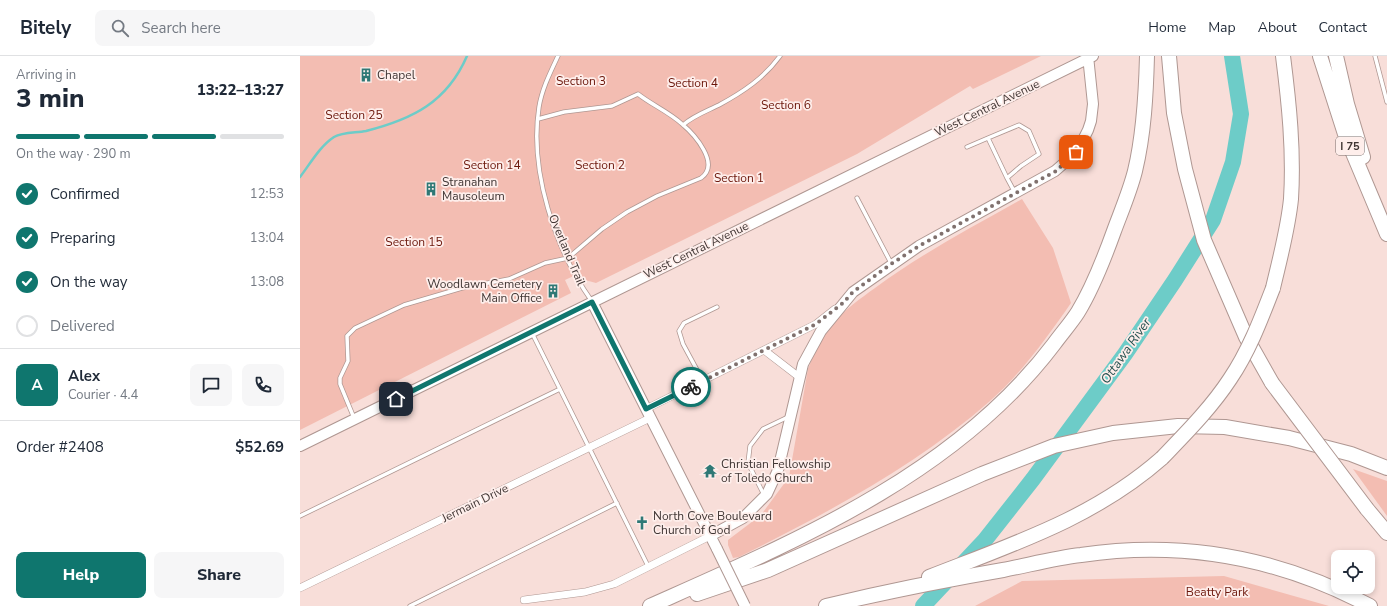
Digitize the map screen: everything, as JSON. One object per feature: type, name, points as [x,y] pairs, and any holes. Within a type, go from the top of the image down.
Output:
[{"type":"highway","points":[[650,606],[811,532],[873,497],[923,466],[1012,394],[1044,357],[1078,311],[1107,250],[1134,172],[1143,124],[1147,56]]},
{"type":"highway","points":[[1169,56],[1174,113],[1185,169],[1204,240],[1246,337],[1272,383],[1367,509],[1387,533]]},
{"type":"highway","points":[[893,590],[1064,524],[1095,507],[1125,488],[1162,458],[1205,412],[1230,379],[1259,326],[1272,288],[1284,244],[1291,199],[1292,165],[1283,56]]},
{"type":"highway","name":"I 75","points":[[1320,56],[1345,134],[1387,234]]},
{"type":"highway","points":[[1336,56],[1347,104],[1372,187],[1387,219]]},
{"type":"highway","points":[[660,606],[768,570],[982,474],[1054,446],[1113,433],[1178,426],[1225,427],[1304,441],[1351,454],[1387,468]]},
{"type":"highway","points":[[826,606],[893,590],[1081,555],[1142,550],[1214,553],[1285,569],[1334,588],[1370,606]]},
{"type":"street","points":[[524,600],[586,592],[614,584],[743,518],[765,496],[778,470],[799,377],[810,349],[843,303],[853,292],[891,264],[919,246],[1016,194],[1062,166],[1081,145],[1090,126],[1092,104],[1090,57]]},
{"type":"street","name":"West Central Avenue","points":[[300,446],[1090,57]]},
{"type":"street","points":[[592,302],[745,606]]},
{"type":"street","name":"Jermain Drive","points":[[300,588],[589,447],[703,381],[816,324],[843,303]]},
{"type":"street","points":[[764,350],[799,377]]},
{"type":"lane","name":"Overland Trail","points":[[558,56],[545,84],[538,119],[538,148],[544,191],[557,232],[568,258],[592,302]]},
{"type":"lane","points":[[683,125],[753,84],[780,56]]},
{"type":"lane","points":[[1376,56],[1387,102]]},
{"type":"lane","points":[[355,419],[340,384],[340,378],[348,361],[347,336],[355,328],[410,303],[462,288],[509,279],[545,263],[568,258],[602,229],[627,212],[657,196],[704,176],[708,166],[707,156],[683,125],[638,94],[612,106],[564,112],[538,119]]},
{"type":"lane","points":[[967,147],[1019,125],[1029,131],[1039,154],[1021,166],[1008,178]]},
{"type":"lane","points":[[988,138],[1016,194]]},
{"type":"lane","points":[[857,198],[891,264]]},
{"type":"lane","points":[[703,381],[683,344],[679,330],[684,322],[717,307]]},
{"type":"lane","points":[[531,332],[648,566]]},
{"type":"lane","points":[[300,516],[560,389]]},
{"type":"lane","points":[[765,496],[748,463],[750,446],[763,430],[790,416]]},
{"type":"lane","points":[[410,606],[617,503]]},
{"type":"green space","points":[[300,56],[1041,56],[973,89],[970,86],[857,154],[596,283],[585,280],[580,273],[565,280],[571,293],[300,430]]},
{"type":"green space","points":[[1022,199],[1053,248],[1071,303],[1034,354],[990,401],[962,425],[932,447],[870,487],[838,505],[739,557],[733,558],[728,545],[728,540],[761,515],[789,477],[808,369],[825,334],[833,324],[858,300],[910,264],[947,241]]},
{"type":"green space","points":[[1353,469],[1387,481],[1387,516]]},
{"type":"green space","name":"Beatty Park","points":[[1224,576],[1329,606],[975,606],[1022,581]]},
{"type":"waterway","points":[[300,177],[320,150],[334,137],[341,134],[366,131],[399,121],[427,106],[439,97],[449,85],[459,72],[467,56]]},
{"type":"waterway","name":"Ottawa River","points":[[923,606],[985,540],[1033,479],[1125,354],[1213,220],[1233,162],[1241,114],[1232,56]]},
{"type":"way so far","points":[[691,387],[816,324],[843,303],[853,292],[891,264],[919,246],[1056,171],[1076,152]]},
{"type":"place","name":"Chapel","points":[[366,75]]},
{"type":"place","name":"Stranahan Mausoleum","points":[[431,189]]},
{"type":"place","name":"Woodlawn Cemetery Main Office","points":[[553,291]]},
{"type":"place","name":"Christian Fellowship of Toledo Church","points":[[710,471]]},
{"type":"place","name":"North Cove Boulevard Church of God","points":[[642,523]]},
{"type":"route","points":[[396,399],[592,302],[646,409],[691,387]]},
{"type":"park label","name":"Section 3","points":[[581,81]]},
{"type":"park label","name":"Section 4","points":[[693,83]]},
{"type":"park label","name":"Section 6","points":[[786,105]]},
{"type":"park label","name":"Section 25","points":[[354,115]]},
{"type":"park label","name":"Section 14","points":[[492,165]]},
{"type":"park label","name":"Section 2","points":[[600,165]]},
{"type":"park label","name":"Section 1","points":[[739,178]]},
{"type":"park label","name":"Section 15","points":[[414,242]]}]
